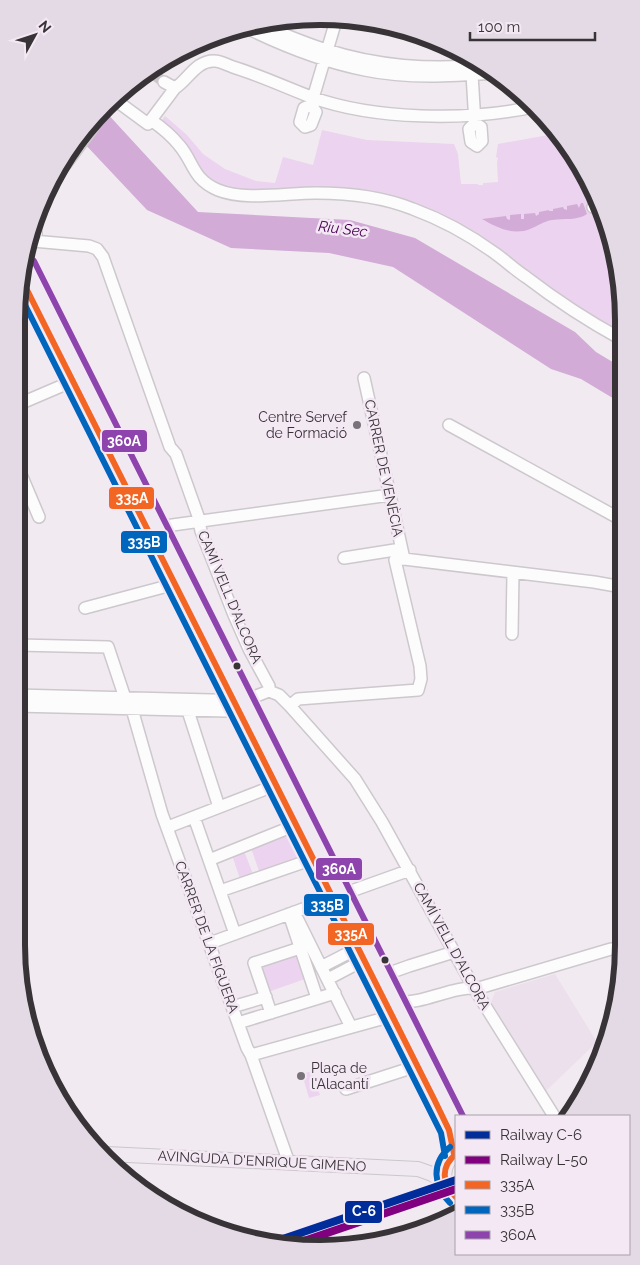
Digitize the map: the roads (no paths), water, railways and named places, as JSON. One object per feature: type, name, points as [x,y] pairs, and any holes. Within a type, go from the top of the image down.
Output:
[{"type":"main road","points":[[29,272],[158,527],[276,785],[313,859],[338,896],[361,954],[400,1008],[417,1066],[449,1130],[453,1156],[444,1171],[445,1182],[449,1190],[455,1195]]},
{"type":"main road","points":[[27,290],[175,584],[338,896],[400,1008],[455,1119]]},
{"type":"main road","name":"AVINGUDA D'ENRIQUE GIMENO","points":[[111,1154],[418,1168],[445,1182]]},
{"type":"main road","name":"AVINGUDA D'ENRIQUE GIMENO","points":[[418,1168],[453,1156]]},
{"type":"street","points":[[312,101],[334,26]]},
{"type":"street","points":[[271,30],[326,55]]},
{"type":"street","points":[[258,32],[367,70],[411,76],[470,67]]},
{"type":"street","points":[[149,122],[175,88],[190,73],[201,65],[214,61],[242,69],[312,101],[361,109],[475,119],[527,109]]},
{"type":"street","points":[[474,69],[475,119]]},
{"type":"street","points":[[164,82],[175,88]]},
{"type":"street","points":[[120,103],[166,131],[180,146],[192,169],[204,181],[216,189],[228,193],[246,195],[317,193],[345,195],[379,199],[410,208],[446,222],[473,238],[561,303],[615,335]]},
{"type":"street","name":"CAMÍ VELL D'ALCORA","points":[[36,241],[89,246],[97,249],[103,257],[170,447],[176,454],[198,516],[201,532],[234,615],[249,649],[269,686],[269,691],[279,695],[290,706],[351,774],[410,870],[474,988],[553,1115]]},
{"type":"street","name":"CARRER DE VENÈCIA","points":[[364,378],[402,554]]},
{"type":"street","points":[[25,402],[73,381]]},
{"type":"street","points":[[449,425],[615,516]]},
{"type":"street","points":[[25,484],[39,517]]},
{"type":"street","points":[[158,527],[390,495]]},
{"type":"street","points":[[344,558],[402,554],[513,573],[615,586]]},
{"type":"street","points":[[290,706],[298,699],[418,690],[421,679],[420,666],[395,560],[402,554]]},
{"type":"street","points":[[512,634],[513,573]]},
{"type":"street","points":[[85,608],[175,584]]},
{"type":"street","name":"CARRER DE LA FIGUERA","points":[[25,645],[108,647],[125,698],[132,709],[162,814],[289,1163]]},
{"type":"street","points":[[25,706],[227,711],[238,702],[269,691]]},
{"type":"street","points":[[25,695],[238,702]]},
{"type":"street","points":[[188,711],[219,807]]},
{"type":"street","points":[[168,827],[276,785]]},
{"type":"street","points":[[194,817],[236,934]]},
{"type":"street","points":[[209,860],[296,825]]},
{"type":"street","points":[[220,891],[313,859]]},
{"type":"street","points":[[210,943],[410,870]]},
{"type":"street","points":[[292,913],[300,948],[317,998]]},
{"type":"street","points":[[292,913],[352,1027]]},
{"type":"street","points":[[271,1012],[254,963],[300,948]]},
{"type":"street","points":[[251,1056],[352,1027],[400,1008],[468,987],[479,988],[611,949]]},
{"type":"street","points":[[395,972],[407,966],[454,952]]},
{"type":"street","points":[[322,967],[361,954]]},
{"type":"street","points":[[328,979],[361,954]]},
{"type":"street","points":[[238,1023],[335,993]]},
{"type":"street","points":[[232,1007],[266,997]]},
{"type":"street","points":[[346,1090],[417,1066]]},
{"type":"water","name":"Riu Sec","points":[[108,114],[198,212],[350,220],[415,238],[575,332],[596,352],[615,363],[615,399],[581,379],[551,369],[393,267],[329,253],[231,248],[147,210],[84,143]]},
{"type":"water","points":[[581,203],[583,203],[587,214],[583,216],[544,222],[524,231],[505,230],[482,219],[506,216],[510,220],[510,215],[521,214],[521,219],[524,219],[524,214],[535,213],[536,216],[539,212],[553,211],[553,209],[563,207],[567,210],[567,206],[577,204],[579,208]]},
{"type":"tunnel","points":[[155,75],[164,82]]},
{"type":"rail line","name":"C-6","points":[[287,1238],[455,1180]]},
{"type":"rail line","name":"L-50","points":[[308,1239],[455,1189]]},
{"type":"place","name":"Centre Servef de Formació","points":[[357,425]]},
{"type":"place","name":"Plaça de l'Alacantí","points":[[301,1076]]}]
